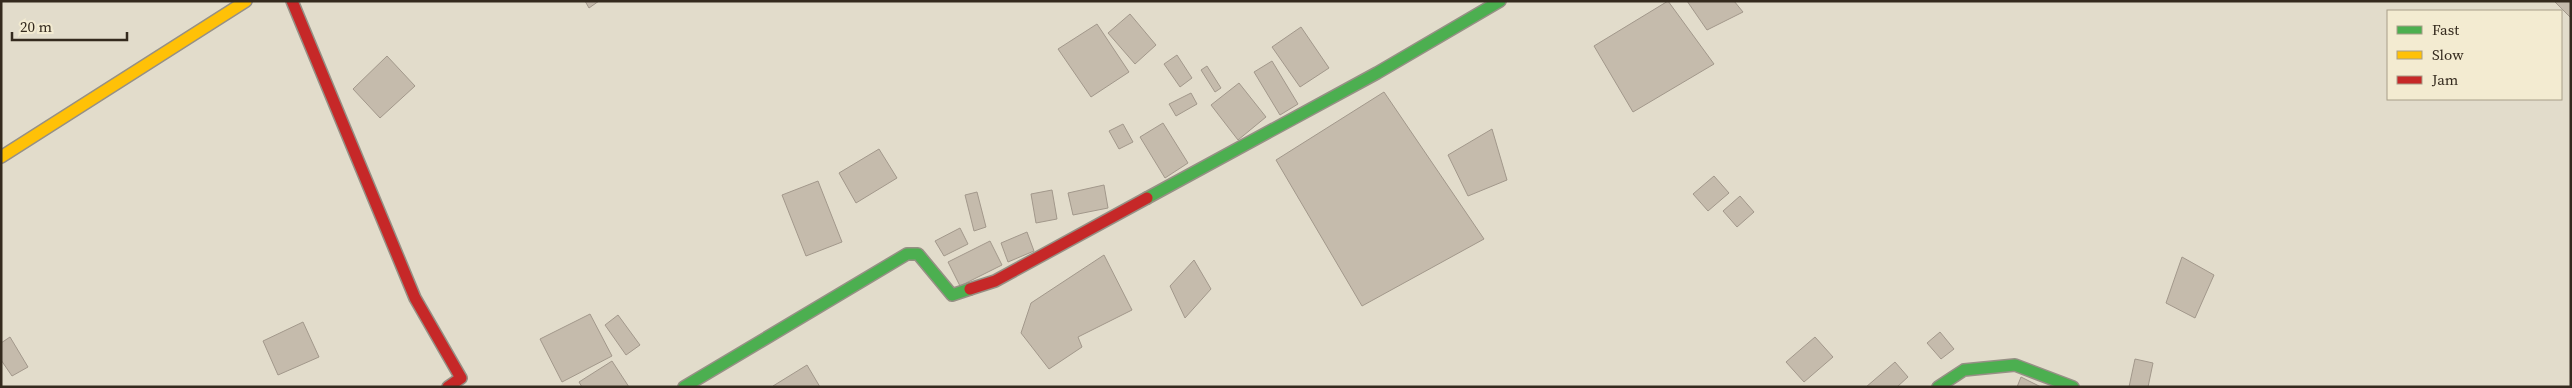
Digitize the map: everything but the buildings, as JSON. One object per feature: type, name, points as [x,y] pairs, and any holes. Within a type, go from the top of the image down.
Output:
[{"type":"street","points":[[1,157],[246,1]]},
{"type":"street","points":[[292,1],[415,298],[461,378],[448,387]]},
{"type":"street","points":[[684,387],[907,254],[918,254],[952,295],[995,281],[1377,73],[1500,1]]},
{"type":"street","points":[[1938,387],[1964,370],[2015,365],[2073,387]]},
{"type":"traffic: fast","points":[[1147,198],[1377,73],[1500,1]]},
{"type":"traffic: fast","points":[[684,387],[907,254],[918,254],[952,295],[970,289]]},
{"type":"traffic: fast","points":[[1938,387],[1964,370],[2015,365],[2073,387]]},
{"type":"traffic: slow","points":[[1,157],[246,1]]},
{"type":"traffic: jam","points":[[292,1],[415,298],[461,378],[448,387]]},
{"type":"traffic: jam","points":[[970,289],[995,281],[1147,198]]}]
